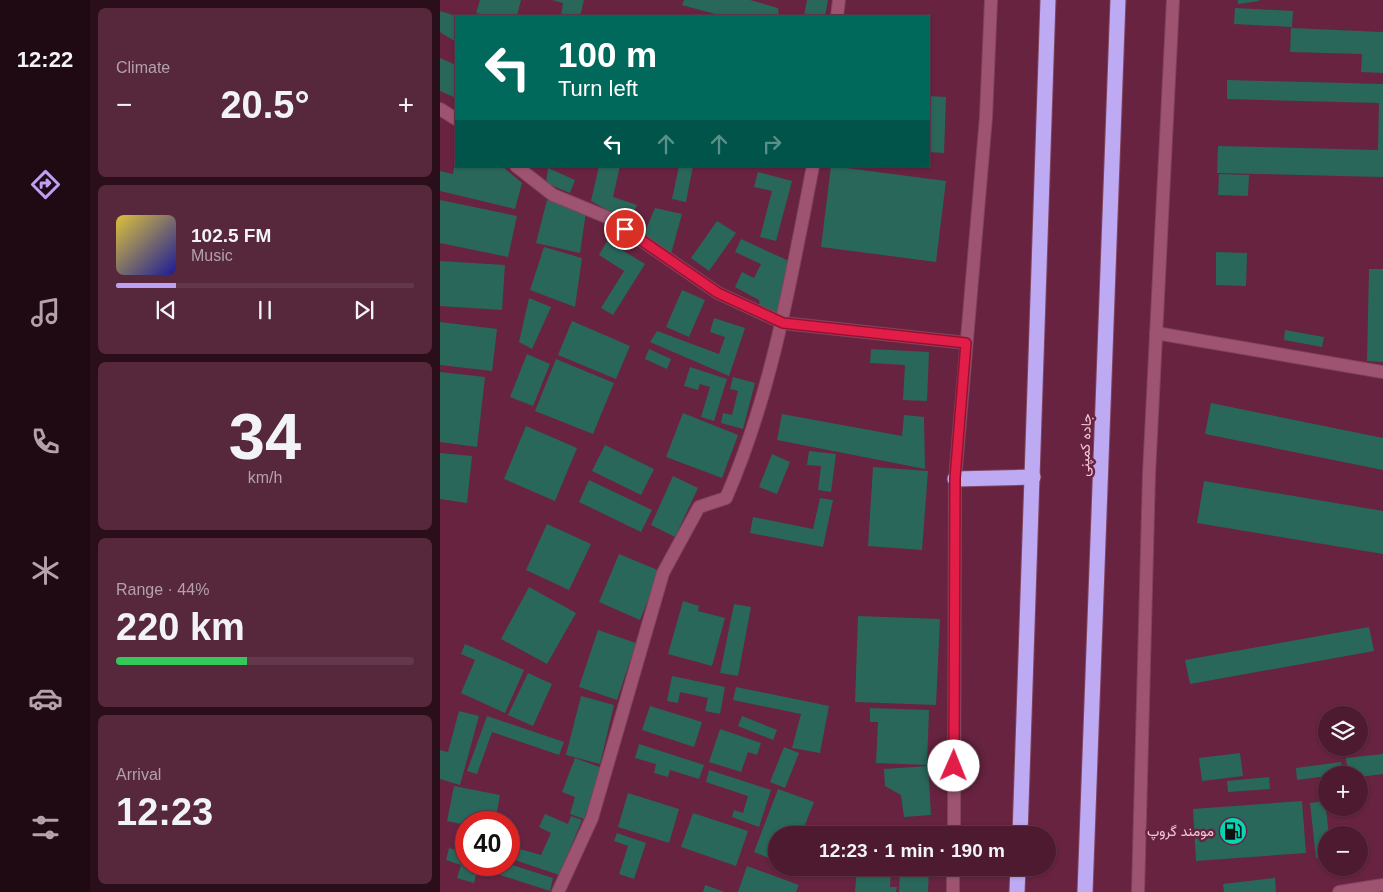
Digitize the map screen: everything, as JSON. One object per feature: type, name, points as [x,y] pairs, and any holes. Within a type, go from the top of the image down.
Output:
[{"type":"highway","points":[[1020,826],[1048,0]]},
{"type":"highway","name":"جاده کمپنی","points":[[1085,892],[1118,0]]},
{"type":"highway","points":[[955,478],[1033,477]]},
{"type":"highway","points":[[1018,876],[1018,892]]},
{"type":"street","points":[[837,15],[839,0]]},
{"type":"street","points":[[954,826],[955,478],[986,117],[991,0]]},
{"type":"street","points":[[1138,892],[1149,474],[1173,0]]},
{"type":"street","points":[[440,109],[455,118]]},
{"type":"street","points":[[517,167],[553,195],[609,218],[718,293],[783,323],[966,343]]},
{"type":"street","points":[[558,892],[592,818],[663,573],[698,507],[726,498],[745,454],[783,323],[813,167]]},
{"type":"street","points":[[1156,333],[1383,372]]},
{"type":"street","points":[[953,876],[953,892]]},
{"type":"street","points":[[1339,892],[1383,885]]},
{"type":"building","points":[[480,0],[521,0],[517,15],[484,15],[476,13]]},
{"type":"building","points":[[552,0],[584,0],[580,15],[561,15],[563,3]]},
{"type":"building","points":[[684,0],[750,0],[778,8],[779,15],[718,15],[682,5]]},
{"type":"building","points":[[807,0],[828,0],[825,15],[804,15]]},
{"type":"building","points":[[1238,0],[1259,0],[1259,1],[1238,4]]},
{"type":"building","points":[[1235,8],[1293,11],[1292,27],[1234,24]]},
{"type":"building","points":[[440,11],[455,16],[455,41],[440,32]]},
{"type":"building","points":[[1291,28],[1383,32],[1383,73],[1361,72],[1362,54],[1290,52]]},
{"type":"building","points":[[440,58],[455,65],[455,98],[440,91]]},
{"type":"building","points":[[1227,80],[1383,84],[1383,177],[1217,173],[1218,146],[1378,150],[1379,103],[1227,99]]},
{"type":"building","points":[[930,96],[946,97],[944,153],[930,152]]},
{"type":"building","points":[[455,161],[455,167],[503,167],[522,183],[515,209],[440,191],[440,171],[453,174]]},
{"type":"building","points":[[599,167],[620,167],[613,197],[637,205],[629,222],[591,201]]},
{"type":"building","points":[[679,167],[693,167],[686,202],[672,199]]},
{"type":"building","points":[[831,167],[946,181],[936,262],[821,247]]},
{"type":"building","points":[[548,168],[575,180],[570,193],[546,183]]},
{"type":"building","points":[[758,172],[792,181],[776,241],[760,237],[772,191],[754,187]]},
{"type":"building","points":[[1219,174],[1249,175],[1248,196],[1218,195]]},
{"type":"building","points":[[440,200],[517,216],[508,257],[440,243]]},
{"type":"building","points":[[547,200],[586,212],[580,253],[536,243]]},
{"type":"building","points":[[655,208],[682,214],[671,254],[644,234]]},
{"type":"building","points":[[717,221],[736,233],[709,271],[691,258]]},
{"type":"building","points":[[741,239],[791,262],[777,318],[761,312],[759,300],[735,287],[742,272],[754,278],[761,264],[735,252]]},
{"type":"building","points":[[607,241],[645,264],[613,315],[601,308],[624,271],[599,255]]},
{"type":"building","points":[[544,247],[582,258],[575,307],[530,290]]},
{"type":"building","points":[[1216,252],[1247,253],[1246,286],[1216,285]]},
{"type":"building","points":[[440,261],[505,265],[502,310],[440,306]]},
{"type":"building","points":[[1369,269],[1383,269],[1383,362],[1367,361]]},
{"type":"building","points":[[682,290],[705,300],[689,337],[666,327]]},
{"type":"building","points":[[529,298],[551,307],[532,349],[519,342]]},
{"type":"building","points":[[714,318],[745,328],[729,376],[650,342],[657,331],[719,354],[725,337],[710,332]]},
{"type":"building","points":[[572,321],[630,346],[616,379],[558,355]]},
{"type":"building","points":[[440,322],[497,329],[492,371],[440,365]]},
{"type":"building","points":[[1285,330],[1324,337],[1322,347],[1284,340]]},
{"type":"building","points":[[649,349],[671,359],[667,369],[645,359]]},
{"type":"building","points":[[871,349],[929,352],[927,401],[903,400],[905,365],[870,363]]},
{"type":"building","points":[[527,354],[550,364],[533,406],[510,397]]},
{"type":"building","points":[[556,359],[614,383],[593,434],[535,411]]},
{"type":"building","points":[[690,367],[727,379],[714,421],[701,417],[710,387],[700,384],[698,390],[684,386]]},
{"type":"building","points":[[440,372],[485,377],[477,447],[440,442]]},
{"type":"building","points":[[733,377],[755,383],[743,429],[721,423],[723,413],[732,415],[738,391],[730,389]]},
{"type":"building","points":[[1211,403],[1383,438],[1383,470],[1205,434]]},
{"type":"building","points":[[683,413],[738,435],[722,478],[666,457]]},
{"type":"building","points":[[782,414],[902,436],[904,415],[924,417],[925,469],[777,440]]},
{"type":"building","points":[[526,426],[577,448],[555,501],[504,479]]},
{"type":"building","points":[[605,445],[654,469],[641,495],[592,471]]},
{"type":"building","points":[[809,451],[836,454],[831,492],[818,490],[821,466],[807,465]]},
{"type":"building","points":[[440,453],[472,456],[467,503],[440,499]]},
{"type":"building","points":[[772,454],[790,462],[777,494],[759,487]]},
{"type":"building","points":[[873,467],[928,471],[922,550],[868,546]]},
{"type":"building","points":[[673,476],[698,488],[675,537],[651,525]]},
{"type":"building","points":[[589,480],[652,510],[641,532],[579,502]]},
{"type":"building","points":[[1204,481],[1383,511],[1383,554],[1197,523]]},
{"type":"building","points":[[820,498],[833,500],[823,547],[750,533],[753,517],[813,529]]},
{"type":"building","points":[[547,524],[591,544],[569,590],[526,570]]},
{"type":"building","points":[[619,554],[660,571],[640,620],[599,602]]},
{"type":"building","points":[[529,587],[576,613],[547,664],[501,639]]},
{"type":"building","points":[[683,601],[699,606],[698,611],[725,618],[712,666],[668,654]]},
{"type":"building","points":[[734,604],[751,607],[738,676],[720,673]]},
{"type":"building","points":[[858,616],[940,619],[936,705],[855,702]]},
{"type":"building","points":[[1369,627],[1374,651],[1190,684],[1185,660]]},
{"type":"building","points":[[598,630],[636,643],[617,700],[579,687]]},
{"type":"building","points":[[465,644],[524,670],[505,713],[461,693],[475,660],[461,654]]},
{"type":"building","points":[[528,673],[552,684],[533,726],[508,715]]},
{"type":"building","points":[[672,676],[725,687],[720,714],[705,711],[708,698],[680,692],[678,703],[667,701]]},
{"type":"building","points":[[736,687],[829,706],[820,753],[792,748],[801,714],[733,700]]},
{"type":"building","points":[[581,696],[614,705],[600,764],[566,755]]},
{"type":"building","points":[[650,706],[702,722],[694,747],[642,730]]},
{"type":"building","points":[[870,708],[929,710],[927,765],[876,763],[878,722],[870,722]]},
{"type":"building","points":[[459,711],[479,716],[460,785],[440,779],[440,750],[448,752]]},
{"type":"building","points":[[487,716],[564,742],[559,755],[492,732],[477,774],[467,771]]},
{"type":"building","points":[[742,716],[777,730],[773,740],[738,726]]},
{"type":"building","points":[[720,729],[761,743],[757,755],[748,752],[741,772],[709,762]]},
{"type":"building","points":[[639,744],[704,765],[699,779],[670,770],[668,777],[654,773],[656,764],[635,758]]},
{"type":"building","points":[[784,747],[799,753],[785,788],[770,782]]},
{"type":"building","points":[[1240,753],[1243,776],[1202,781],[1199,758]]},
{"type":"building","points":[[1383,754],[1383,774],[1368,776],[1368,766],[1347,766],[1346,758]]},
{"type":"building","points":[[575,758],[602,768],[584,819],[570,814],[575,797],[562,792]]},
{"type":"building","points":[[1341,762],[1341,766],[1318,766],[1318,777],[1297,780],[1296,768]]},
{"type":"building","points":[[928,766],[931,815],[904,817],[901,795],[885,786],[884,769]]},
{"type":"building","points":[[709,770],[771,790],[759,827],[732,817],[734,810],[743,813],[748,796],[706,782]]},
{"type":"building","points":[[1269,777],[1270,789],[1228,792],[1227,781]]},
{"type":"building","points":[[454,786],[500,795],[497,811],[455,811],[455,823],[447,821]]},
{"type":"building","points":[[778,789],[814,802],[805,826],[768,826],[768,858],[754,852]]},
{"type":"building","points":[[628,793],[679,809],[669,843],[618,827]]},
{"type":"building","points":[[1302,801],[1306,853],[1196,861],[1193,809]]},
{"type":"building","points":[[1318,802],[1318,816],[1327,816],[1328,826],[1318,826],[1318,858],[1316,858],[1310,803]]},
{"type":"building","points":[[693,813],[748,831],[736,866],[681,847]]},
{"type":"building","points":[[545,814],[568,824],[571,816],[582,820],[559,875],[520,862],[520,849],[541,855],[551,833],[539,827]]},
{"type":"building","points":[[617,833],[646,843],[634,879],[619,874],[628,846],[614,841]]},
{"type":"building","points":[[449,848],[455,850],[455,863],[446,860]]},
{"type":"building","points":[[747,866],[768,874],[768,876],[774,876],[799,885],[796,892],[738,892]]},
{"type":"building","points":[[520,868],[553,878],[550,891],[503,876],[520,876]]},
{"type":"building","points":[[458,876],[476,876],[474,883],[457,878]]},
{"type":"building","points":[[856,876],[891,876],[890,887],[897,887],[896,892],[855,892]]},
{"type":"building","points":[[900,876],[929,876],[928,892],[899,892]]},
{"type":"building","points":[[1275,878],[1276,892],[1224,892],[1223,884]]},
{"type":"building","points":[[705,885],[725,892],[703,892]]},
{"type":"place","name":"مومند گروپ","points":[[1233,831]]},
{"type":"route","points":[[625,229],[718,293],[783,323],[966,343],[955,478],[954,766]]}]
